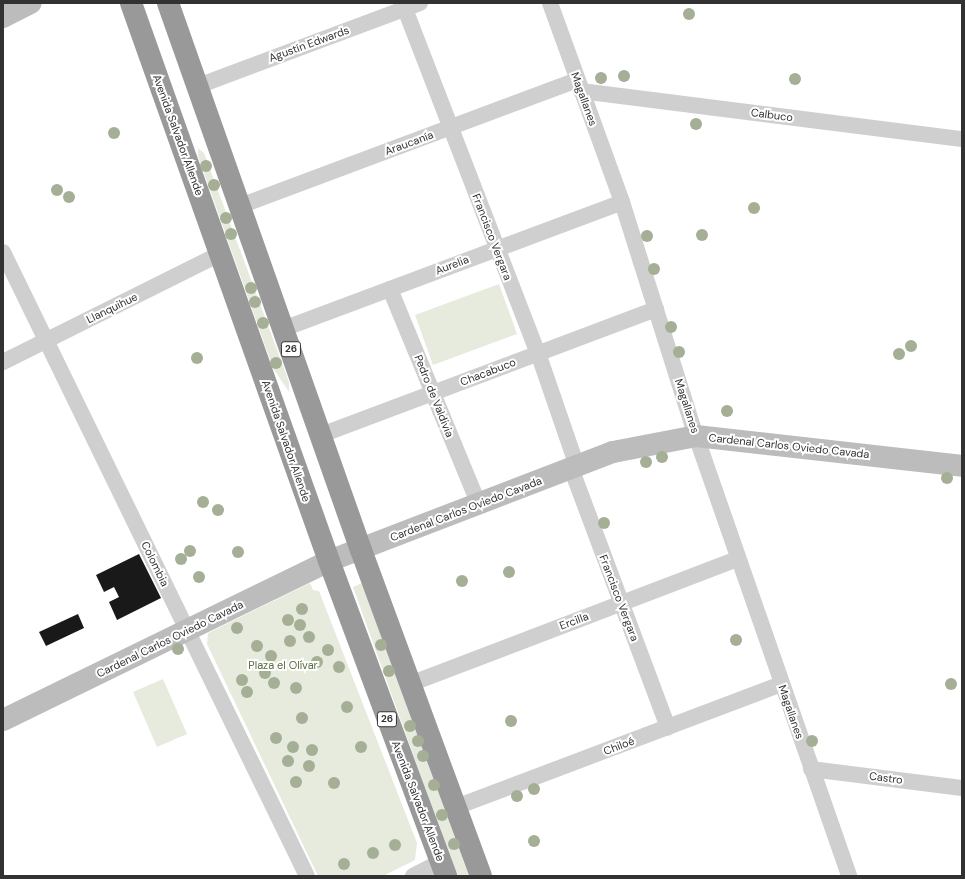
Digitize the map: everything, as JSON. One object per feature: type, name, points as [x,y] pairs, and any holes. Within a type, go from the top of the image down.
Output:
[{"type":"highway","name":"Avenida Salvador Allende","points":[[131,3],[328,561],[444,869]]},
{"type":"highway","name":"26","points":[[168,3],[361,550],[481,876]]},
{"type":"street","points":[[3,17],[31,3]]},
{"type":"street","name":"Agustín Edwards","points":[[198,86],[420,3]]},
{"type":"street","name":"Magallanes","points":[[550,3],[622,202],[696,436],[849,876]]},
{"type":"street","name":"Francisco Vergara","points":[[405,9],[449,128],[538,353],[574,467],[668,727]]},
{"type":"street","name":"Araucanía","points":[[240,206],[449,128],[579,85]]},
{"type":"street","name":"Calbuco","points":[[579,85],[962,139]]},
{"type":"street","name":"Aurelia","points":[[283,329],[622,202]]},
{"type":"street","name":"Colombia","points":[[3,252],[307,876]]},
{"type":"street","name":"Llanquihue","points":[[3,362],[220,254]]},
{"type":"street","name":"Pedro de Valdivia","points":[[390,289],[478,503]]},
{"type":"street","name":"Chacabuco","points":[[321,435],[656,309]]},
{"type":"street","name":"Cardenal Carlos Oviedo Cavada","points":[[3,720],[328,561],[361,550],[478,503],[613,452],[696,436],[962,466]]},
{"type":"street","name":"Ercilla","points":[[410,684],[738,559]]},
{"type":"street","name":"Chiloé","points":[[456,807],[782,684]]},
{"type":"street","name":"Castro","points":[[811,769],[962,788]]},
{"type":"street","points":[[413,876],[444,869]]},
{"type":"green space","points":[[198,148],[204,153],[289,382],[289,392],[273,368],[198,156]]},
{"type":"green space","points":[[499,284],[517,334],[433,365],[415,315]]},
{"type":"green space","name":"Plaza el Olívar","points":[[310,583],[313,590],[319,591],[417,843],[415,860],[383,876],[318,876],[207,644],[208,633]]},
{"type":"green space","points":[[362,583],[469,876],[458,876],[419,771],[353,587]]},
{"type":"green space","points":[[163,679],[187,734],[157,747],[133,692]]},
{"type":"building","points":[[139,554],[161,598],[117,620],[109,602],[119,597],[114,587],[104,592],[96,575]]},
{"type":"building","points":[[78,614],[84,628],[46,646],[39,632]]}]
